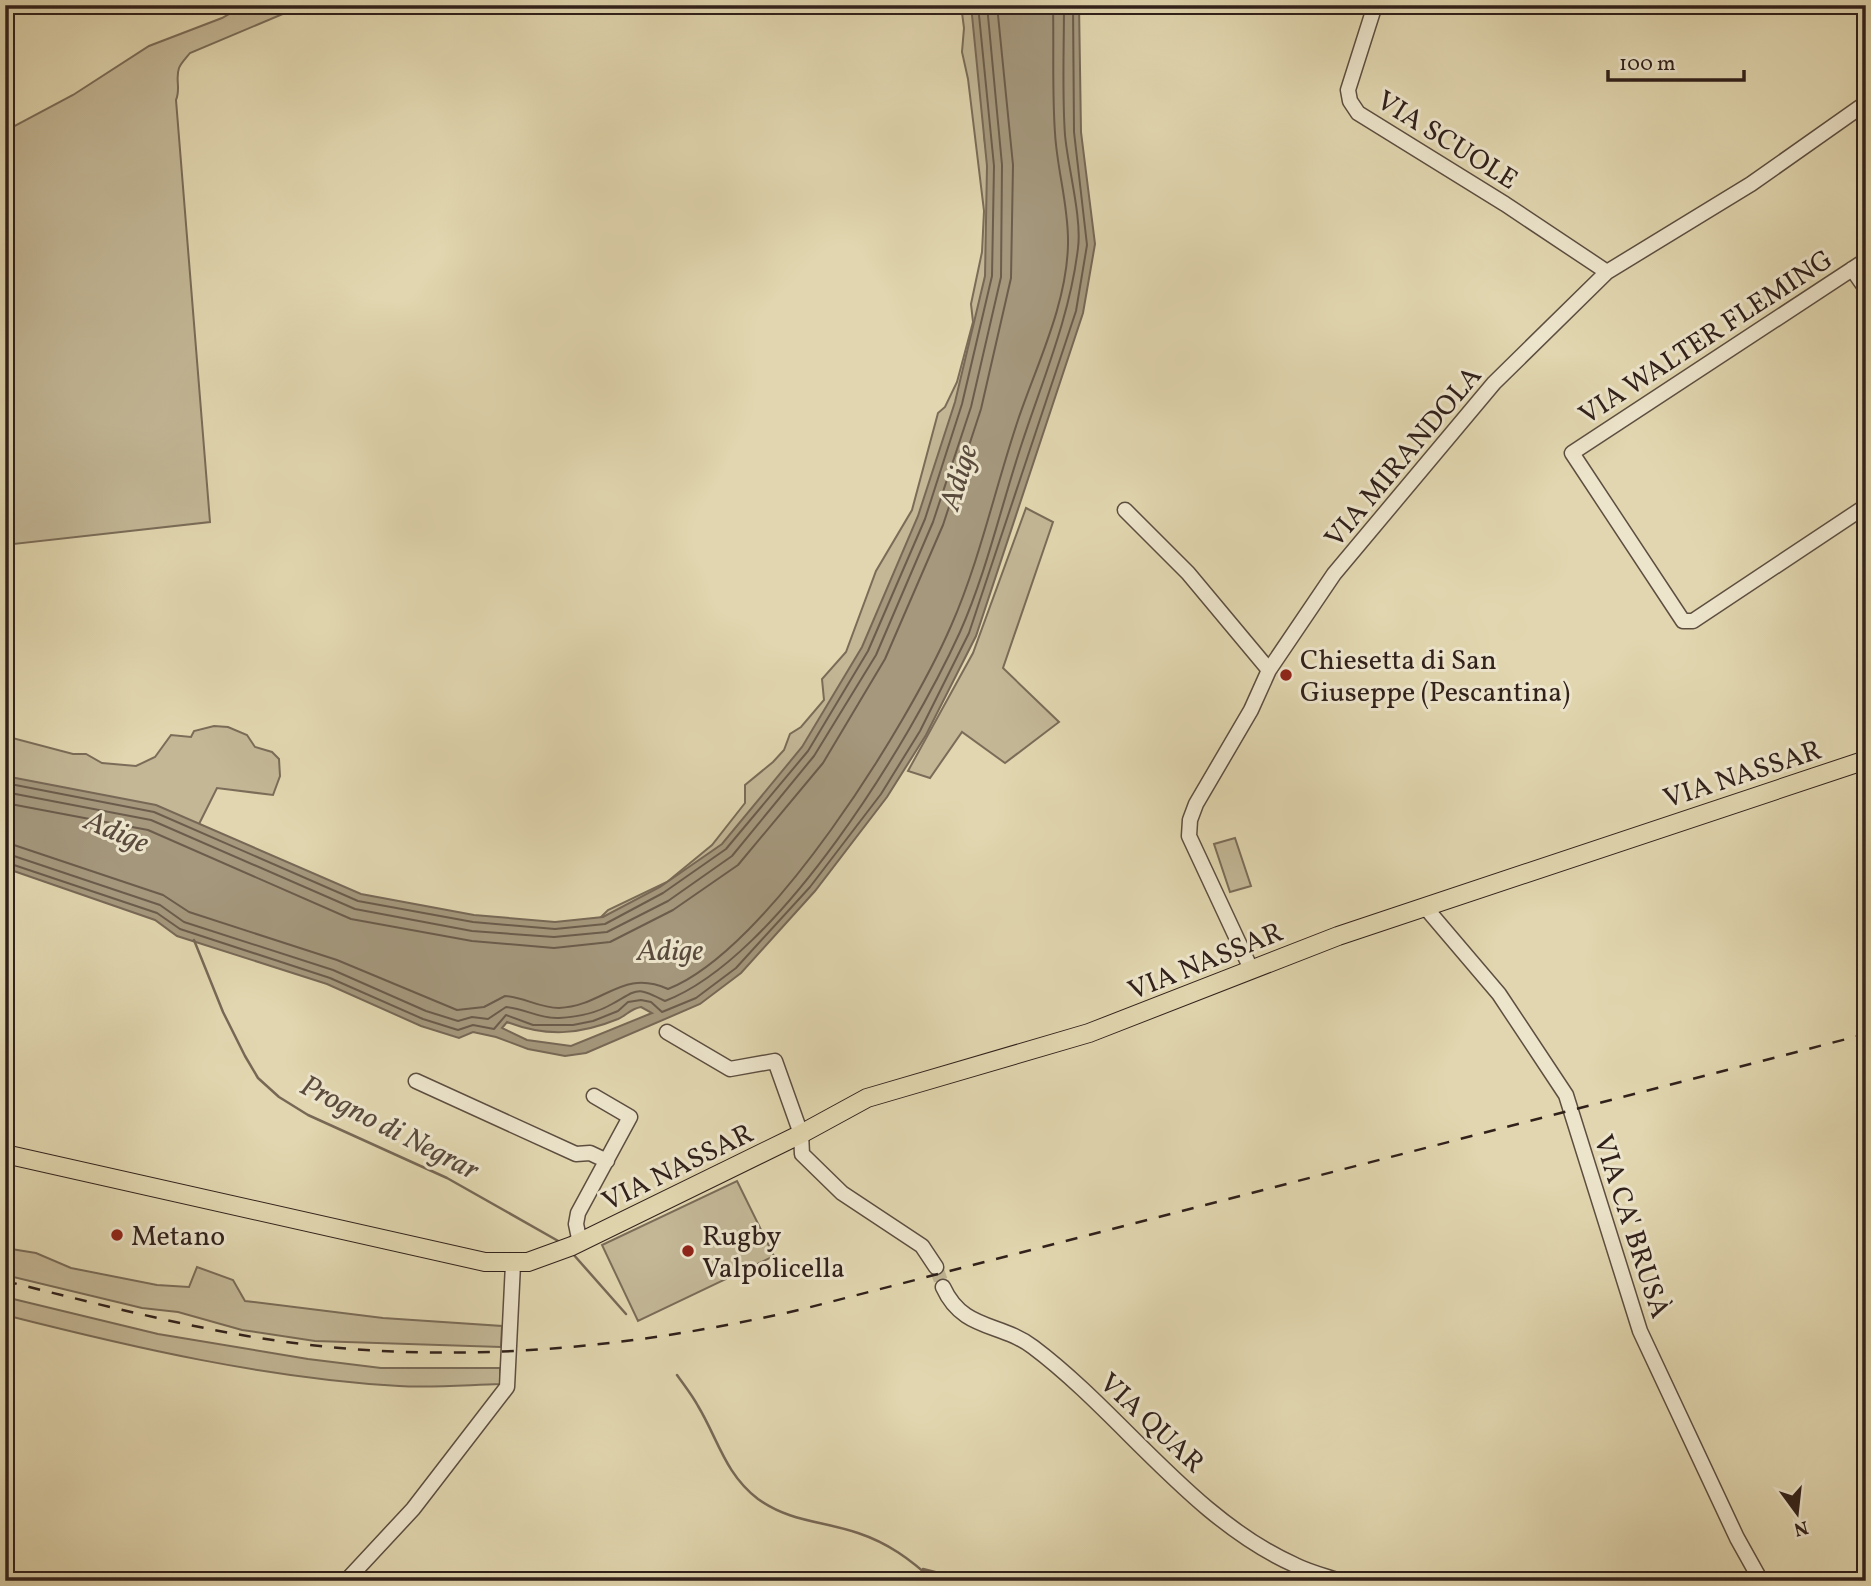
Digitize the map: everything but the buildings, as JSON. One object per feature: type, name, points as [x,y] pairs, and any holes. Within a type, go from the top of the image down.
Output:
[{"type":"main road","name":"VIA NASSAR","points":[[5,1154],[485,1262],[513,1264],[551,1255],[576,1245],[801,1134],[867,1098],[1089,1033],[1251,969],[1425,907],[1866,760]]},
{"type":"street","name":"VIA SCUOLE","points":[[1375,5],[1348,90],[1350,101],[1358,113],[1505,204],[1607,272]]},
{"type":"street","name":"VIA MIRANDOLA","points":[[1251,969],[1189,835],[1190,820],[1196,804],[1251,710],[1269,670],[1334,574],[1494,383],[1607,272],[1751,184],[1866,103]]},
{"type":"street","name":"VIA WALTER FLEMING","points":[[1866,260],[1572,453],[1672,609],[1683,621],[1693,621],[1866,506]]},
{"type":"street","points":[[1852,269],[1866,289]]},
{"type":"street","points":[[1125,510],[1188,573],[1269,670]]},
{"type":"street","name":"VIA CA' BRUSÀ","points":[[1425,907],[1499,994],[1566,1096],[1640,1331],[1737,1538],[1761,1581]]},
{"type":"street","points":[[667,1032],[730,1069],[775,1061],[801,1134],[802,1154],[834,1186],[922,1246],[936,1267]]},
{"type":"street","points":[[416,1081],[576,1154],[590,1153],[607,1161]]},
{"type":"street","name":"VIA NASSAR","points":[[576,1245],[578,1213],[630,1117],[594,1096]]},
{"type":"street","points":[[346,1581],[412,1509],[508,1387],[513,1264]]},
{"type":"street","name":"VIA QUAR","points":[[943,1287],[961,1313],[1032,1345],[1207,1506],[1241,1533],[1296,1566],[1340,1581]]},
{"type":"shaded area","points":[[245,5],[304,5],[190,53],[178,72],[176,100],[210,522],[5,545],[5,131],[73,95],[149,46],[222,18]]},
{"type":"shaded area","points":[[961,5],[976,5],[985,142],[990,162],[997,174],[974,385],[830,730],[676,896],[600,918],[608,910],[667,882],[712,845],[745,803],[745,785],[773,762],[784,750],[790,734],[801,727],[824,700],[822,679],[846,652],[876,571],[912,510],[938,413],[945,407],[957,382],[973,322],[971,304],[982,252],[984,211],[968,79],[962,52],[964,28]]},
{"type":"shaded area","points":[[1026,508],[1053,522],[1003,668],[1059,722],[1005,763],[962,732],[930,778],[908,771],[973,653]]},
{"type":"shaded area","points":[[214,726],[228,727],[247,735],[255,747],[272,752],[279,759],[280,776],[273,795],[217,788],[198,826],[5,779],[5,736],[73,754],[86,754],[102,763],[136,766],[155,757],[171,735],[191,737],[194,731]]},
{"type":"shaded area","points":[[1235,838],[1251,886],[1230,892],[1214,844]]},
{"type":"shaded area","name":"Rugby Valpolicella","points":[[737,1181],[774,1256],[638,1321],[602,1245]]},
{"type":"shaded area","points":[[5,1248],[36,1253],[71,1268],[157,1285],[189,1287],[197,1267],[233,1280],[245,1301],[383,1318],[502,1326],[501,1347],[315,1341],[242,1330],[178,1312],[142,1308],[5,1275]]},
{"type":"shaded area","points":[[5,1297],[158,1334],[308,1359],[381,1368],[500,1368],[500,1384],[399,1386],[250,1369],[151,1350],[5,1315]]},
{"type":"water","name":"Adige","points":[[971,5],[1079,5],[1081,132],[1095,244],[1083,313],[976,636],[926,735],[887,797],[815,891],[741,973],[700,1004],[586,1053],[565,1056],[528,1049],[473,1032],[459,1038],[421,1026],[327,984],[177,936],[155,920],[5,868],[5,776],[156,805],[361,894],[474,915],[555,922],[603,917],[660,887],[722,844],[802,747],[862,647],[918,516],[955,402],[985,276],[987,166]],"holes":[[[641,1007],[652,1013],[571,1046],[527,1040],[502,1028],[507,1022],[549,1032],[576,1031],[618,1019]]]},
{"type":"waterway","name":"Progno di Negrar","points":[[194,940],[223,1012],[245,1056],[258,1078],[279,1097],[308,1115],[447,1178],[560,1242]]},
{"type":"waterway","name":"Progno di Negrar","points":[[573,1254],[626,1314]]},
{"type":"waterway","name":"Progno di Negrar","points":[[677,1375],[698,1406],[730,1467],[758,1499],[794,1517],[845,1529],[879,1542],[907,1559],[934,1581]]},
{"type":"waterway","points":[[923,1569],[971,1581]]},
{"type":"tunnel","points":[[936,1267],[943,1287]]},
{"type":"railway","points":[[5,1281],[186,1324],[317,1346],[457,1353],[527,1350],[666,1335],[803,1309],[1866,1034]]},
{"type":"place","name":"Chiesetta di San Giuseppe (Pescantina)","points":[[1286,675]]},
{"type":"place","name":"Metano","points":[[117,1235]]},
{"type":"place","name":"Rugby Valpolicella","points":[[688,1251]]}]
